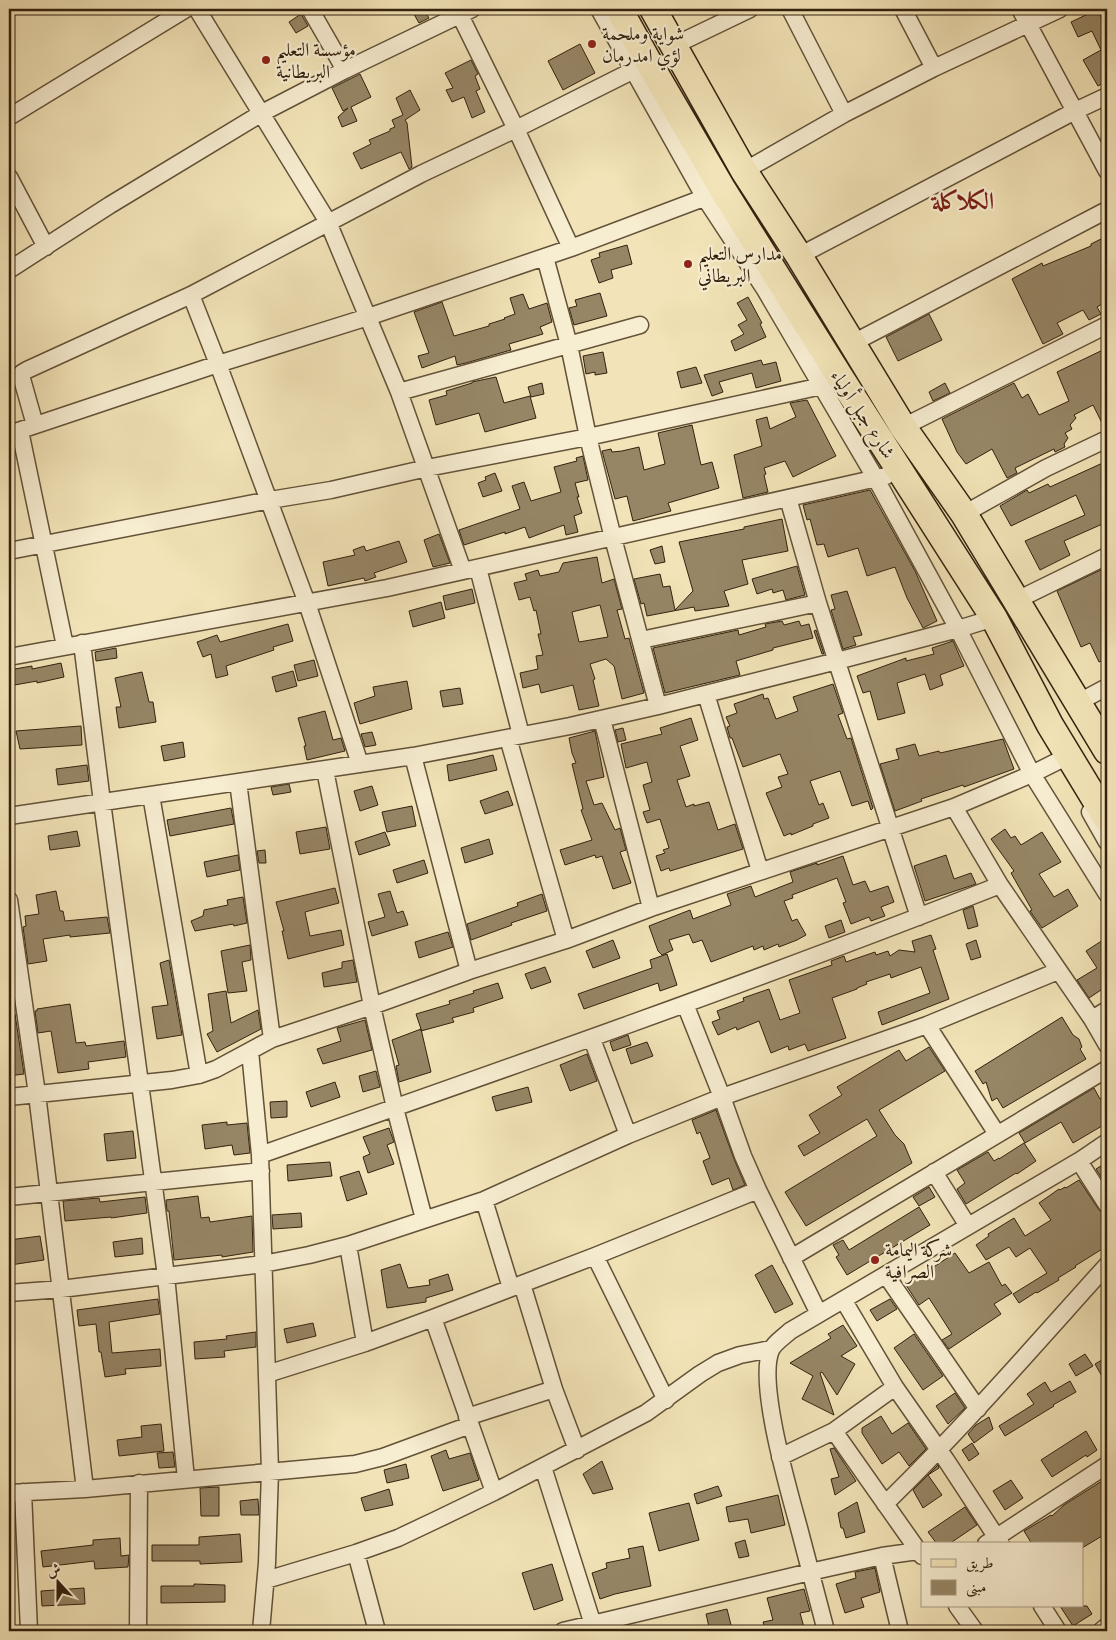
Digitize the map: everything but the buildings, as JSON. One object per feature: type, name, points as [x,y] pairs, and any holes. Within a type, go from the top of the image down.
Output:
[{"type":"main road","name":"شارع جبل أولياء","points":[[619,9],[641,67],[714,194],[888,475],[994,618],[1050,725],[1107,818]]},
{"type":"main road","name":"شارع جبل أولياء","points":[[653,9],[672,46],[744,171],[903,427],[964,514],[1107,751]]},
{"type":"street","points":[[9,117],[186,9]]},
{"type":"street","points":[[197,9],[328,222],[399,392],[427,468],[470,569],[566,940]]},
{"type":"street","points":[[310,9],[345,70]]},
{"type":"street","points":[[65,646],[21,430],[22,373],[191,295],[421,174],[641,67],[599,9]]},
{"type":"street","points":[[672,46],[750,9]]},
{"type":"street","points":[[790,9],[844,114]]},
{"type":"street","points":[[903,9],[934,68]]},
{"type":"street","points":[[744,171],[844,114],[934,68],[1024,16],[1060,9]]},
{"type":"street","points":[[9,270],[110,205],[262,113],[463,11],[571,248]]},
{"type":"street","points":[[1024,16],[1107,172]]},
{"type":"street","points":[[798,256],[1107,96]]},
{"type":"street","points":[[9,177],[46,247]]},
{"type":"street","points":[[21,430],[545,257],[714,194]]},
{"type":"street","points":[[851,344],[1107,210]]},
{"type":"street","points":[[545,257],[569,345],[588,437],[613,538],[658,706]]},
{"type":"street","points":[[191,295],[270,500],[307,603],[360,764]]},
{"type":"street","points":[[399,392],[640,325]]},
{"type":"street","points":[[903,427],[1107,325]]},
{"type":"street","points":[[9,551],[270,500],[331,490],[427,468],[588,437],[831,382]]},
{"type":"street","points":[[964,514],[1046,468],[1107,439]]},
{"type":"street","points":[[9,657],[387,588],[888,475],[958,629],[1032,774],[1107,894]]},
{"type":"street","points":[[788,498],[818,603],[919,917]]},
{"type":"street","points":[[1017,600],[1107,556]]},
{"type":"street","points":[[641,640],[818,603]]},
{"type":"street","points":[[9,816],[325,770],[515,737],[658,706],[837,661],[994,618]]},
{"type":"street","points":[[82,643],[166,1276],[186,1479]]},
{"type":"street","points":[[1079,702],[1107,687]]},
{"type":"street","points":[[706,694],[760,871]]},
{"type":"street","points":[[602,719],[651,908]]},
{"type":"street","points":[[1050,725],[1050,735],[1058,761],[1107,842]]},
{"type":"street","points":[[413,756],[469,971]]},
{"type":"street","points":[[9,1097],[172,1080],[216,1070],[272,1039],[469,971],[566,940],[651,908],[954,807],[1058,761]]},
{"type":"street","points":[[325,770],[372,1006],[424,1219]]},
{"type":"street","points":[[238,782],[272,1039]]},
{"type":"street","points":[[151,795],[199,1075]]},
{"type":"street","points":[[954,807],[1000,885],[1092,1019],[1107,1045]]},
{"type":"street","points":[[9,1197],[153,1182],[261,1163],[396,1108],[685,1004],[1000,885]]},
{"type":"street","points":[[9,900],[49,1194],[85,1489]]},
{"type":"street","points":[[9,1293],[263,1264],[348,1245],[484,1200],[628,1135],[722,1097],[926,1025],[1058,971]]},
{"type":"street","points":[[685,1004],[743,1156],[819,1314]]},
{"type":"street","points":[[1092,1019],[1107,1010]]},
{"type":"street","points":[[926,1025],[997,1134]]},
{"type":"street","points":[[592,1038],[628,1135]]},
{"type":"street","points":[[250,1051],[261,1163],[270,1471],[266,1580],[261,1631]]},
{"type":"street","points":[[791,1258],[1107,1069]]},
{"type":"street","points":[[826,1631],[780,1457],[767,1376],[772,1349],[778,1341],[790,1332],[819,1314],[1079,1161],[1107,1142]]},
{"type":"street","points":[[1079,1161],[1107,1205]]},
{"type":"street","points":[[934,1172],[968,1226]]},
{"type":"street","points":[[267,1374],[365,1343],[433,1318],[595,1256],[758,1190]]},
{"type":"street","points":[[484,1200],[577,1450]]},
{"type":"street","points":[[348,1245],[365,1343]]},
{"type":"street","points":[[595,1256],[666,1400]]},
{"type":"street","points":[[885,1504],[978,1409],[1107,1265]]},
{"type":"street","points":[[886,1275],[978,1409]]},
{"type":"street","points":[[844,1301],[895,1387],[939,1450],[994,1542],[1107,1464]]},
{"type":"street","points":[[433,1318],[494,1492]]},
{"type":"street","points":[[266,1580],[356,1553],[398,1538],[494,1492],[646,1413],[718,1363],[740,1355],[772,1349]]},
{"type":"street","points":[[780,1457],[834,1432],[895,1387]]},
{"type":"street","points":[[29,1631],[16,1492],[85,1489],[355,1464],[383,1457],[469,1421],[554,1389]]},
{"type":"street","points":[[834,1432],[920,1554]]},
{"type":"street","points":[[543,1467],[594,1628]]},
{"type":"street","points":[[138,1631],[139,1483]]},
{"type":"street","points":[[356,1553],[377,1631]]},
{"type":"street","points":[[563,1631],[594,1628],[810,1572],[882,1556],[920,1554]]},
{"type":"street","points":[[882,1556],[900,1631]]},
{"type":"street","points":[[958,1608],[975,1631]]},
{"type":"street","points":[[1043,1608],[1058,1631]]},
{"type":"street","points":[[1101,1631],[1107,1626]]},
{"type":"place","name":"شواية وملحمة لؤي امدرمان","points":[[592,44]]},
{"type":"place","name":"مؤسسة التعليم البريطانية","points":[[266,60]]},
{"type":"place","name":"مدارس التعليم البريطاني","points":[[688,264]]},
{"type":"place","name":"شركة اليمامة الصرافية","points":[[875,1260]]},
{"type":"district","name":"الكلاكلة","points":[[963,200]]}]
